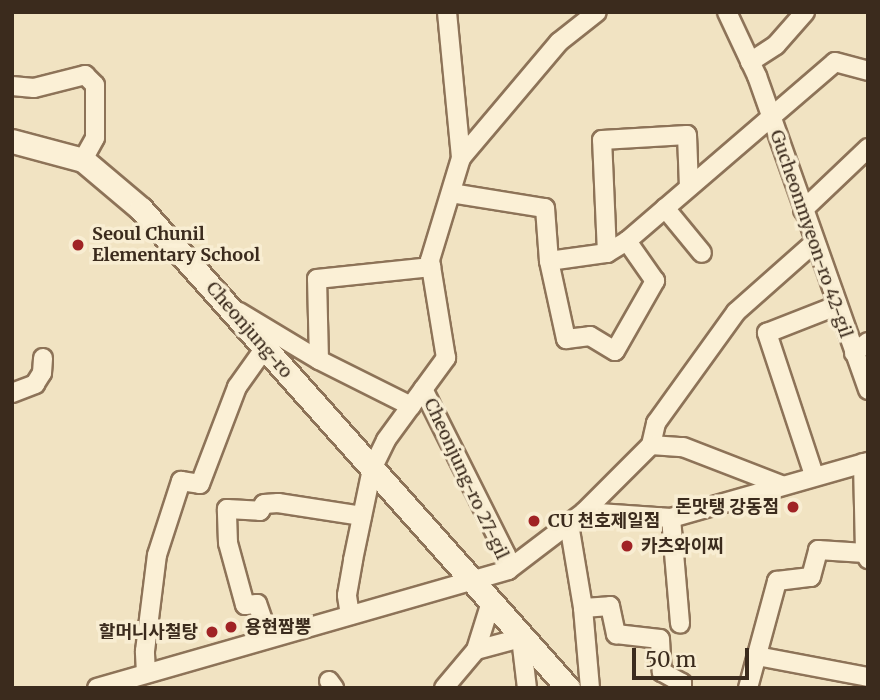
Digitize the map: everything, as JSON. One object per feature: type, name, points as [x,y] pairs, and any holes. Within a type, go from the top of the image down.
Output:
[{"type":"street","points":[[447,12],[461,158]]},
{"type":"street","name":"Cheonjung-ro 27-gil","points":[[372,469],[386,440],[446,358],[430,260],[461,158],[559,42],[597,12]]},
{"type":"street","name":"Gucheonmyeon-ro 42-gil","points":[[727,12],[750,62],[836,306],[861,348],[868,390]]},
{"type":"street","points":[[750,62],[776,45],[805,12]]},
{"type":"street","name":"Gucheonmyeon-ro 42-gil","points":[[770,116],[835,62],[868,71]]},
{"type":"street","points":[[12,86],[34,88],[85,75],[95,85],[94,138],[83,160]]},
{"type":"street","points":[[549,261],[607,253],[627,241],[770,116]]},
{"type":"street","points":[[607,253],[602,140],[687,135],[689,187]]},
{"type":"street","name":"Cheonjung-ro","points":[[12,141],[83,160],[141,209],[568,688]]},
{"type":"street","points":[[803,210],[868,148]]},
{"type":"street","points":[[450,192],[545,208],[549,261],[566,339],[590,336],[615,351],[655,281],[627,241]]},
{"type":"street","points":[[665,208],[702,253]]},
{"type":"street","points":[[97,688],[508,570],[584,512],[651,445],[656,423],[736,312],[814,243]]},
{"type":"street","points":[[319,360],[317,279],[431,267]]},
{"type":"street","name":"Cheonjung-ro 27-gil","points":[[227,305],[319,360],[411,406]]},
{"type":"street","points":[[814,475],[767,333],[836,306]]},
{"type":"street","points":[[146,673],[145,651],[157,555],[181,481],[200,484],[237,387],[264,349]]},
{"type":"street","points":[[12,393],[35,384],[42,373],[43,358]]},
{"type":"street","name":"Cheonjung-ro 27-gil","points":[[423,389],[506,555],[508,570]]},
{"type":"street","points":[[651,445],[684,447],[781,485]]},
{"type":"street","points":[[584,512],[671,518],[865,462],[866,556],[818,550],[811,577],[778,581],[748,688]]},
{"type":"street","points":[[350,615],[347,595],[372,469]]},
{"type":"street","points":[[269,638],[257,604],[245,605],[228,543],[227,509],[260,511],[264,504],[278,503],[362,516]]},
{"type":"street","points":[[671,518],[680,624]]},
{"type":"street","points":[[569,523],[583,608],[590,688]]},
{"type":"street","points":[[444,688],[476,650],[491,602]]},
{"type":"street","points":[[583,608],[610,606],[616,634],[660,639],[662,671],[682,683],[682,688]]},
{"type":"street","points":[[476,650],[522,638],[527,688]]},
{"type":"street","points":[[757,656],[840,680],[868,677]]},
{"type":"place","name":"Seoul Chunil Elementary School","points":[[78,245]]},
{"type":"place","name":"돈맛탱 강동점","points":[[793,507]]},
{"type":"place","name":"CU 천호제일점","points":[[534,521]]},
{"type":"place","name":"카츠와이찌","points":[[627,546]]},
{"type":"place","name":"용현짬뽕","points":[[231,627]]},
{"type":"place","name":"할머니사철탕","points":[[212,632]]}]
